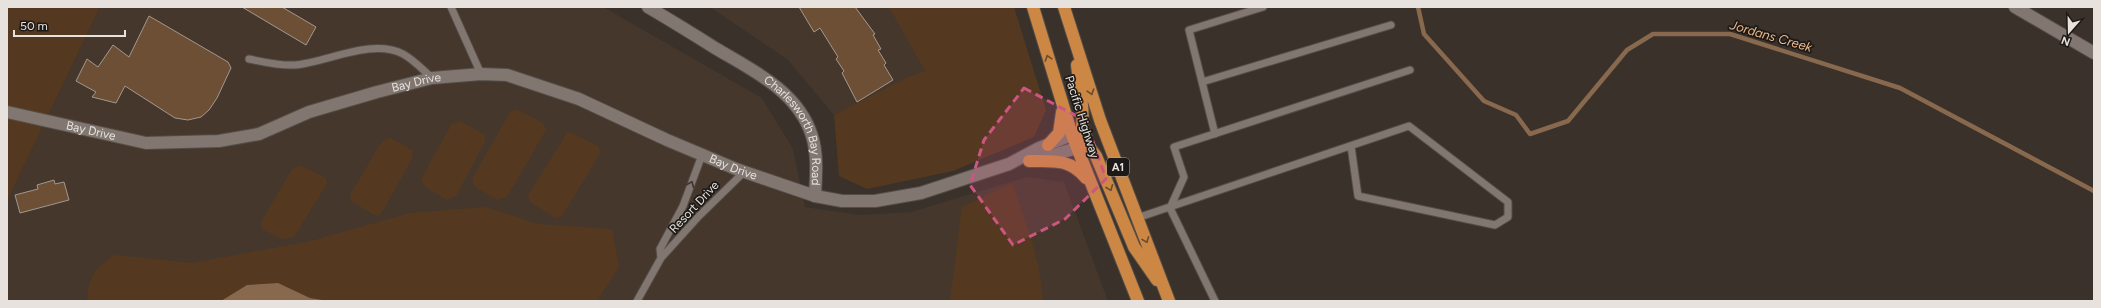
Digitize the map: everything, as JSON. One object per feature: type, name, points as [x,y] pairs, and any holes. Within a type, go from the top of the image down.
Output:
[{"type":"highway","name":"Pacific Highway","points":[[1033,7],[1063,105],[1090,183],[1138,301]]},
{"type":"highway","name":"Pacific Highway","points":[[1064,7],[1100,120],[1167,296]]},
{"type":"highway","points":[[1074,42],[1083,120],[1076,141],[1096,156],[1134,247],[1167,296]]},
{"type":"highway","points":[[1048,145],[1059,132],[1062,122],[1063,105]]},
{"type":"highway","points":[[1029,161],[1055,161],[1068,163],[1078,169],[1090,183]]},
{"type":"street","name":"Charlesworth Bay Road","points":[[648,7],[764,77],[782,91],[797,108],[812,134],[816,161],[815,196],[842,201],[897,198],[934,189],[1009,164],[1048,145],[1076,141]]},
{"type":"street","points":[[2015,7],[2094,53]]},
{"type":"street","name":"Bay Drive","points":[[7,112],[146,143],[219,141],[259,134],[309,112],[432,78],[481,74],[507,75],[579,99],[702,155],[744,172],[815,196]]},
{"type":"street","name":"Charlesworth Bay Road","points":[[1009,164],[1029,161],[1076,141]]},
{"type":"lane","points":[[451,7],[481,74]]},
{"type":"lane","points":[[1215,134],[1189,30],[1263,7]]},
{"type":"lane","points":[[1202,82],[1391,25]]},
{"type":"lane","points":[[249,59],[274,64],[295,65],[373,48],[390,50],[411,59],[432,78]]},
{"type":"lane","points":[[1170,208],[1184,178],[1174,147],[1410,70]]},
{"type":"lane","points":[[1137,218],[1409,126],[1508,202],[1508,217],[1495,225],[1358,196],[1351,146]]},
{"type":"lane","name":"Resort Drive","points":[[661,258],[660,249],[683,206],[702,155]]},
{"type":"lane","name":"Resort Drive","points":[[637,301],[661,258],[698,216],[744,172]]},
{"type":"lane","points":[[1170,208],[1215,301]]},
{"type":"highlighted area","points":[[1024,88],[1086,121],[1106,179],[1065,219],[1013,245],[970,185],[984,140]]},
{"type":"shaded area","points":[[7,7],[100,7],[7,201]]},
{"type":"shaded area","points":[[100,7],[603,7],[762,98],[793,149],[805,207],[860,215],[911,212],[1027,177],[1064,182],[1108,301],[7,301],[7,201]]},
{"type":"shaded area","points":[[710,7],[894,7],[925,71],[834,115],[788,60]]},
{"type":"shaded area","points":[[887,7],[1014,7],[1046,110],[1034,137],[953,171],[867,189],[839,176],[834,115],[908,77],[925,71],[893,14]]},
{"type":"shaded area","points":[[517,109],[543,123],[546,130],[507,197],[497,200],[474,186],[472,179],[510,112]]},
{"type":"shaded area","points":[[460,121],[485,135],[485,142],[456,196],[447,200],[425,187],[421,179],[451,125]]},
{"type":"shaded area","points":[[571,132],[599,147],[600,154],[562,216],[556,218],[530,202],[528,195],[567,133]]},
{"type":"shaded area","points":[[391,138],[412,150],[413,157],[381,214],[376,216],[351,201],[350,195],[382,141]]},
{"type":"shaded area","points":[[300,165],[326,178],[327,184],[294,237],[281,239],[262,229],[261,222],[292,169]]},
{"type":"shaded area","points":[[1012,183],[1036,256],[1043,301],[950,301],[962,207]]},
{"type":"shaded area","points":[[486,207],[538,224],[612,229],[619,267],[597,301],[328,301],[310,298],[278,283],[247,285],[221,301],[87,301],[91,279],[97,269],[114,255],[192,263],[311,241],[410,213]]},
{"type":"shaded area","points":[[278,283],[310,298],[328,301],[221,301],[247,285]]},
{"type":"building","points":[[242,7],[282,7],[316,27],[306,45]]},
{"type":"building","points":[[799,7],[855,7],[875,34],[873,35],[881,49],[878,50],[886,63],[884,65],[893,80],[857,102],[842,73],[844,71],[836,59],[838,57],[820,28],[814,32]]},
{"type":"building","points":[[149,16],[228,62],[231,68],[217,98],[209,110],[201,117],[188,120],[175,118],[125,86],[116,103],[92,97],[96,92],[76,81],[87,59],[98,67],[113,45],[129,57]]},
{"type":"building","points":[[54,180],[55,184],[64,182],[69,200],[20,213],[15,195],[38,189],[37,185]]},
{"type":"waterway","name":"Jordans Creek","points":[[1418,7],[1424,34],[1484,101],[1516,115],[1530,134],[1568,121],[1627,50],[1653,34],[1730,34],[1900,88],[2094,191]]}]
